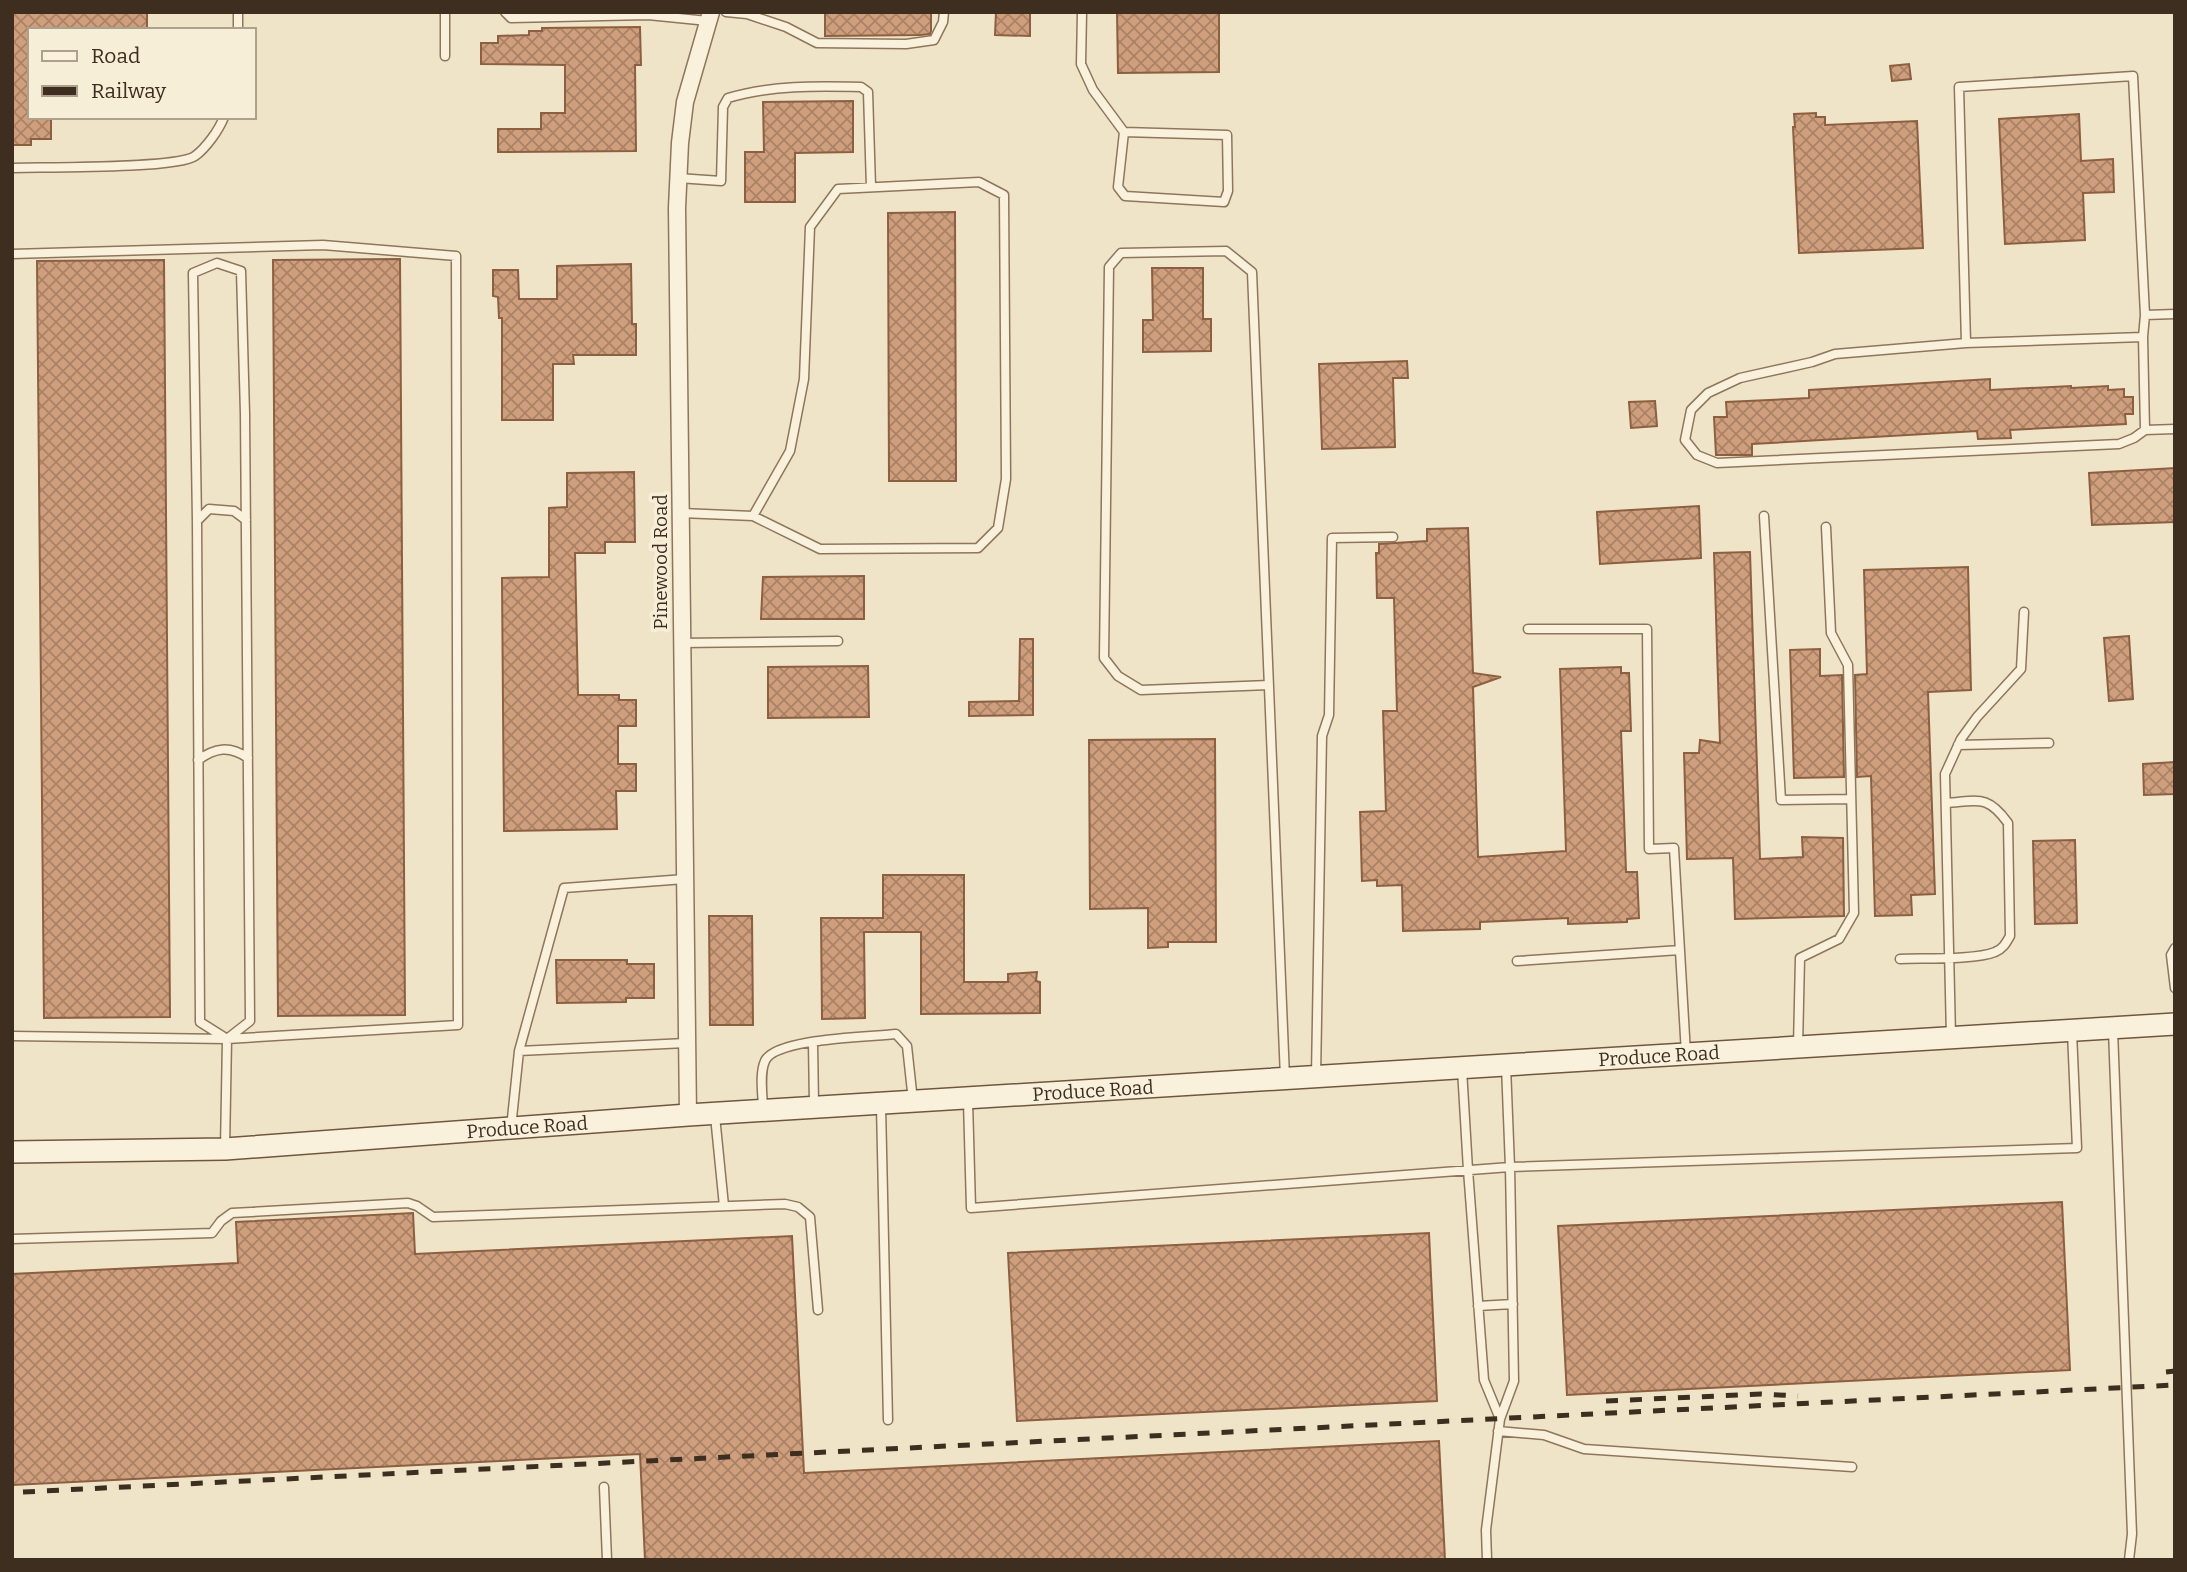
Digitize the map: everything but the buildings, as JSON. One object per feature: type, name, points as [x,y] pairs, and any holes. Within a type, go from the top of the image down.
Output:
[{"type":"street","name":"Pinewood Road","points":[[688,1115],[678,178],[685,102],[709,16]]},
{"type":"street","name":"Produce Road","points":[[12,1152],[225,1149],[715,1113],[2175,1024]]},
{"type":"lane","points":[[445,12],[445,56]]},
{"type":"lane","points":[[505,12],[511,18],[709,16]]},
{"type":"lane","points":[[726,12],[749,13],[786,27],[817,43],[906,44],[934,40],[943,22],[944,12]]},
{"type":"lane","points":[[1082,12],[1082,64],[1093,90],[1124,132],[1118,187],[1125,196],[1224,202],[1227,198],[1227,135],[1124,132]]},
{"type":"lane","points":[[1966,342],[1959,87],[2133,76],[2145,315],[2145,430]]},
{"type":"lane","points":[[678,178],[721,181],[723,107],[728,98],[746,92],[806,86],[861,87],[868,92],[870,187]]},
{"type":"lane","points":[[12,168],[166,163],[194,157],[223,119]]},
{"type":"lane","points":[[681,513],[753,516],[820,549],[978,548],[998,528],[1006,479],[1004,195],[979,182],[838,189],[810,227],[804,379],[790,451],[753,516]]},
{"type":"lane","points":[[12,254],[323,245],[456,256],[458,1025],[227,1039],[12,1036]]},
{"type":"lane","points":[[216,248],[217,263]]},
{"type":"lane","points":[[1269,685],[1141,690],[1118,676],[1104,658],[1109,267],[1121,253],[1226,251],[1252,272],[1269,685],[1285,1078]]},
{"type":"lane","points":[[217,263],[241,271],[246,520],[250,1021],[227,1039],[200,1022],[193,273],[217,263]]},
{"type":"lane","points":[[2145,315],[2175,313]]},
{"type":"lane","points":[[2143,337],[1966,342],[1835,354],[1812,362],[1740,378],[1708,393],[1690,410],[1685,440],[1697,456],[1717,463],[2119,444],[2145,430],[2175,429]]},
{"type":"lane","points":[[197,521],[209,509],[234,511],[246,520]]},
{"type":"lane","points":[[1764,516],[1781,800],[1851,799]]},
{"type":"lane","points":[[1798,1047],[1800,958],[1839,939],[1854,913],[1848,665],[1831,633],[1826,527]]},
{"type":"lane","points":[[1316,1076],[1322,736],[1329,715],[1332,538],[1393,537]]},
{"type":"lane","points":[[1951,1037],[1945,774],[1958,745],[1977,717],[2021,669],[2024,612]]},
{"type":"lane","points":[[1528,629],[1647,629],[1649,849],[1674,848],[1686,1054]]},
{"type":"lane","points":[[681,643],[838,640]]},
{"type":"lane","points":[[1958,745],[2049,743]]},
{"type":"lane","points":[[198,761],[212,750],[237,750],[248,758]]},
{"type":"lane","points":[[1900,959],[1950,958],[1994,953],[2004,947],[2010,936],[2008,823],[1998,809],[1986,801],[1946,803]]},
{"type":"lane","points":[[510,1128],[519,1051],[564,888],[685,879]]},
{"type":"lane","points":[[2175,948],[2171,955],[2175,989]]},
{"type":"lane","points":[[1517,961],[1680,950]]},
{"type":"lane","points":[[2113,1027],[2131,1521],[2129,1560]]},
{"type":"lane","points":[[968,1098],[971,1208],[1510,1167],[2077,1148],[2072,1030]]},
{"type":"lane","points":[[763,1110],[763,1064],[768,1054],[789,1044],[896,1034],[907,1046],[913,1101]]},
{"type":"lane","points":[[225,1149],[227,1039]]},
{"type":"lane","points":[[813,1042],[814,1107]]},
{"type":"lane","points":[[519,1051],[686,1044]]},
{"type":"lane","points":[[1487,1560],[1486,1530],[1498,1431],[1514,1381],[1505,1063]]},
{"type":"lane","points":[[1462,1066],[1484,1380],[1500,1419]]},
{"type":"lane","points":[[881,1103],[888,1420]]},
{"type":"lane","points":[[715,1113],[724,1206]]},
{"type":"lane","points":[[12,1239],[212,1233],[221,1221],[232,1213],[408,1203],[433,1217],[785,1204],[798,1207],[810,1217],[818,1311]]},
{"type":"lane","points":[[1478,1306],[1513,1304]]},
{"type":"lane","points":[[1498,1431],[1544,1435],[1584,1449],[1853,1467]]},
{"type":"lane","points":[[604,1487],[607,1560]]},
{"type":"railway","points":[[2166,1372],[2175,1371]]},
{"type":"railway","points":[[23,1492],[2175,1385]]},
{"type":"railway","points":[[1606,1401],[1761,1394],[1798,1396]]}]
